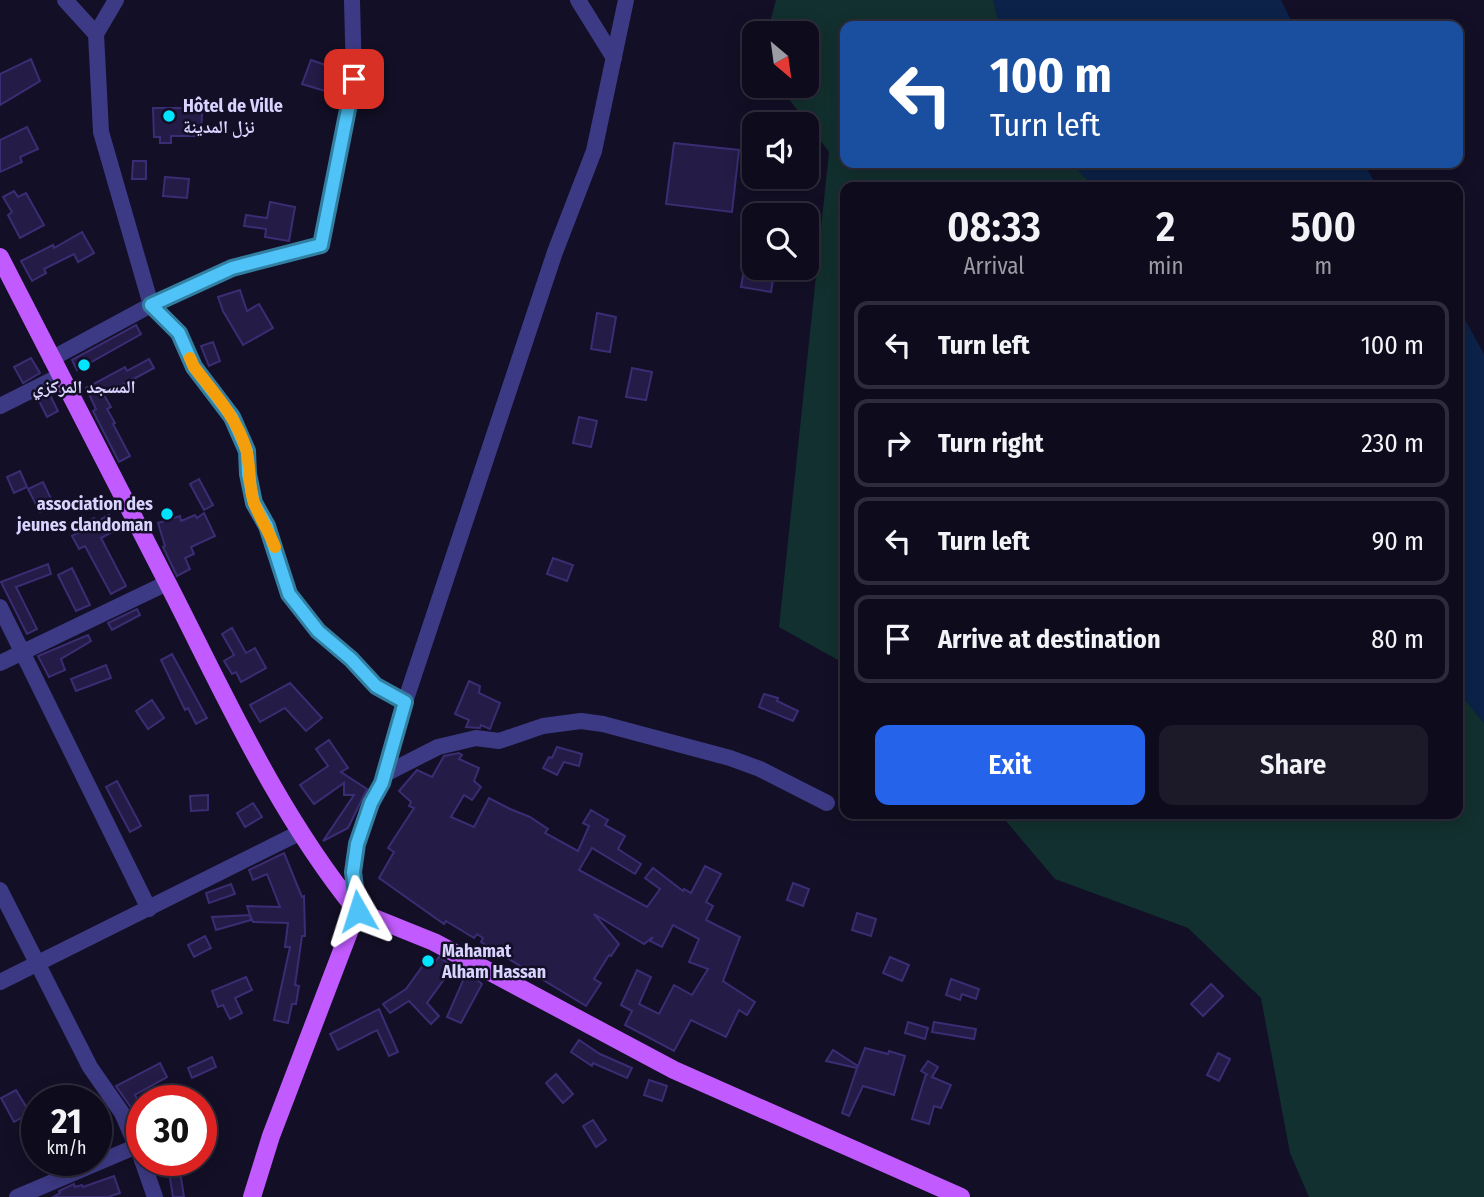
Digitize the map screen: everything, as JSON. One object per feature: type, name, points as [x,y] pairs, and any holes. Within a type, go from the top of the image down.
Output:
[{"type":"main road","points":[[0,257],[230,712],[299,833],[358,911],[434,942],[674,1070],[961,1197]]},
{"type":"main road","points":[[252,1197],[271,1136],[358,911]]},
{"type":"street","points":[[65,0],[96,34]]},
{"type":"street","points":[[116,0],[96,34],[101,132],[151,305],[179,333],[194,367],[232,417],[247,451],[254,503],[267,526],[289,594],[318,631],[351,659],[376,686],[405,702]]},
{"type":"street","points":[[51,359],[151,305],[232,268],[321,245],[354,79],[352,0]]},
{"type":"street","points":[[578,0],[614,58]]},
{"type":"street","points":[[358,911],[353,872],[357,844],[371,803],[385,774],[405,702],[555,252],[594,150],[626,0]]},
{"type":"street","points":[[0,406],[60,376]]},
{"type":"street","points":[[0,663],[167,583]]},
{"type":"street","points":[[0,607],[149,909]]},
{"type":"street","points":[[385,774],[438,747],[476,738],[499,741],[544,726],[581,721],[603,723],[730,758],[760,769],[827,803]]},
{"type":"street","points":[[0,982],[299,833]]},
{"type":"street","points":[[0,890],[90,1067],[126,1122]]},
{"type":"street","points":[[17,1197],[126,1160]]},
{"type":"street","points":[[148,1176],[155,1197]]},
{"type":"green space","points":[[776,0],[993,0],[998,21],[840,21],[840,168],[1077,168],[1089,182],[840,182],[840,661],[779,627],[816,280],[819,280],[819,247],[829,152],[819,139],[819,112],[799,112],[788,98],[819,98],[819,21],[770,21]]},
{"type":"green space","points":[[1463,697],[1484,723],[1484,1197],[1309,1197],[1290,1153],[1261,998],[1188,928],[1055,879],[1004,819],[1463,819]]},
{"type":"water","points":[[993,0],[1281,0],[1292,21],[998,21]]},
{"type":"water","points":[[1077,168],[1366,168],[1375,182],[1089,182]]},
{"type":"water","points":[[1463,316],[1484,354],[1484,723],[1463,697]]},
{"type":"building","points":[[31,59],[40,81],[0,105],[0,74]]},
{"type":"building","points":[[311,60],[343,71],[338,95],[302,84]]},
{"type":"building","points":[[153,108],[185,108],[185,112],[202,113],[201,136],[171,136],[171,143],[160,143],[160,137],[154,137]]},
{"type":"building","points":[[27,127],[38,149],[20,157],[22,162],[0,172],[0,140]]},
{"type":"building","points":[[674,143],[739,150],[732,212],[666,204]]},
{"type":"building","points":[[133,161],[146,161],[146,179],[132,179]]},
{"type":"building","points":[[165,177],[189,179],[187,198],[163,196]]},
{"type":"building","points":[[14,191],[18,197],[26,193],[44,225],[20,238],[8,215],[12,212],[3,197]]},
{"type":"building","points":[[270,202],[295,207],[289,241],[265,237],[266,229],[244,226],[246,215],[267,218]]},
{"type":"building","points":[[82,232],[94,253],[78,262],[74,254],[44,269],[46,273],[32,281],[21,261],[53,245],[54,248]]},
{"type":"building","points":[[742,280],[773,280],[771,292],[741,287]]},
{"type":"building","points":[[240,290],[247,311],[259,304],[273,328],[243,345],[218,297]]},
{"type":"building","points":[[597,313],[616,317],[610,352],[591,349]]},
{"type":"building","points":[[136,325],[141,334],[77,370],[72,360]]},
{"type":"building","points":[[213,342],[220,361],[209,366],[201,346]]},
{"type":"building","points":[[31,358],[40,373],[23,383],[14,367]]},
{"type":"building","points":[[149,359],[154,368],[104,395],[111,407],[107,409],[115,423],[113,424],[130,456],[119,462],[93,411],[96,409],[86,388],[125,367],[127,371]]},
{"type":"building","points":[[632,368],[652,372],[646,400],[626,397]]},
{"type":"building","points":[[49,393],[58,411],[47,417],[38,399]]},
{"type":"building","points":[[579,417],[597,421],[591,447],[573,443]]},
{"type":"building","points":[[20,471],[27,487],[14,493],[7,477]]},
{"type":"building","points":[[199,479],[213,505],[204,510],[190,484]]},
{"type":"building","points":[[43,482],[54,505],[40,512],[28,489]]},
{"type":"building","points":[[204,513],[215,536],[191,547],[194,554],[185,558],[190,569],[177,576],[163,547],[165,546],[158,523],[180,516],[181,521],[195,515],[197,518]]},
{"type":"building","points":[[109,515],[116,530],[101,538],[126,586],[111,594],[85,546],[79,549],[72,536],[79,532],[77,527],[94,518],[96,522]]},
{"type":"building","points":[[553,558],[573,565],[567,581],[547,574]]},
{"type":"building","points":[[48,564],[51,574],[16,587],[37,629],[27,634],[1,582]]},
{"type":"building","points":[[72,568],[90,605],[76,611],[58,575]]},
{"type":"building","points":[[137,609],[140,615],[112,630],[108,623]]},
{"type":"building","points":[[232,628],[246,653],[255,648],[266,668],[241,682],[236,672],[232,674],[224,661],[234,655],[222,634]]},
{"type":"building","points":[[88,635],[91,641],[61,659],[65,670],[49,677],[38,656]]},
{"type":"building","points":[[172,654],[207,718],[196,724],[188,708],[185,710],[161,660]]},
{"type":"building","points":[[106,665],[111,678],[76,691],[71,679]]},
{"type":"building","points":[[469,681],[480,686],[479,693],[500,703],[490,729],[481,725],[480,728],[466,727],[469,720],[455,714]]},
{"type":"building","points":[[290,683],[322,718],[306,731],[285,708],[260,722],[250,705]]},
{"type":"building","points":[[764,694],[778,698],[777,701],[798,711],[793,721],[759,707]]},
{"type":"building","points":[[152,700],[164,718],[148,729],[136,711]]},
{"type":"building","points":[[329,740],[348,768],[341,772],[367,789],[348,828],[323,841],[354,795],[344,795],[344,783],[314,804],[300,785],[328,766],[316,749]]},
{"type":"building","points":[[557,747],[582,754],[579,766],[564,762],[557,775],[543,768]]},
{"type":"building","points":[[459,753],[462,755],[459,759],[479,768],[474,781],[481,787],[472,800],[464,795],[451,817],[474,827],[489,798],[530,817],[548,829],[545,833],[578,851],[589,826],[583,823],[591,810],[608,820],[605,825],[625,836],[618,849],[641,864],[635,874],[592,848],[579,870],[647,907],[660,889],[645,878],[653,868],[683,891],[684,889],[691,893],[705,866],[721,874],[706,902],[713,906],[706,920],[740,937],[723,981],[755,1002],[747,1015],[739,1010],[726,1037],[691,1020],[674,1051],[625,1025],[632,1011],[621,1005],[637,970],[651,977],[639,1004],[659,1014],[674,985],[692,995],[708,969],[689,962],[699,939],[673,925],[662,947],[650,941],[653,937],[644,944],[594,914],[619,944],[594,979],[601,983],[586,1006],[481,942],[483,938],[477,934],[474,938],[446,921],[444,924],[379,878],[394,852],[388,848],[414,808],[409,806],[411,802],[399,791],[417,770],[432,777],[444,756]]},
{"type":"building","points":[[117,781],[141,826],[130,832],[106,787]]},
{"type":"building","points":[[208,795],[208,810],[191,811],[190,796]]},
{"type":"building","points":[[253,803],[262,817],[245,827],[237,813]]},
{"type":"building","points":[[284,853],[302,897],[304,896],[305,936],[302,936],[295,985],[299,986],[296,1004],[292,1004],[288,1023],[274,1020],[290,947],[285,947],[288,923],[253,922],[247,906],[280,907],[267,874],[253,880],[249,870]]},
{"type":"building","points":[[793,883],[809,889],[803,906],[787,900]]},
{"type":"building","points":[[231,884],[235,894],[209,903],[206,893]]},
{"type":"building","points":[[857,913],[876,919],[871,936],[852,930]]},
{"type":"building","points":[[250,915],[251,920],[216,930],[212,917]]},
{"type":"building","points":[[205,936],[211,948],[194,957],[188,945]]},
{"type":"building","points":[[429,957],[436,961],[439,957],[453,967],[427,1003],[439,1016],[431,1024],[409,1001],[390,1013],[383,1004],[406,989]]},
{"type":"building","points":[[890,957],[909,965],[902,981],[883,973]]},
{"type":"building","points":[[470,974],[482,984],[461,1023],[447,1017],[465,976],[468,978]]},
{"type":"building","points":[[246,977],[252,990],[235,998],[242,1013],[230,1019],[223,1005],[218,1007],[212,991]]},
{"type":"building","points":[[951,979],[979,989],[976,999],[962,994],[960,1000],[946,995]]},
{"type":"building","points":[[1211,984],[1223,996],[1203,1016],[1191,1004]]},
{"type":"building","points":[[379,1009],[398,1052],[389,1056],[377,1030],[338,1050],[330,1034]]},
{"type":"building","points":[[908,1022],[928,1028],[925,1039],[905,1033]]},
{"type":"building","points":[[934,1022],[976,1029],[974,1039],[932,1032]]},
{"type":"building","points":[[579,1040],[600,1054],[632,1068],[627,1078],[593,1063],[592,1066],[571,1052]]},
{"type":"building","points":[[865,1048],[905,1056],[894,1095],[863,1086],[849,1116],[842,1113],[857,1068],[826,1061],[833,1050],[858,1066]]},
{"type":"building","points":[[1218,1053],[1230,1059],[1219,1081],[1207,1075]]},
{"type":"building","points":[[212,1057],[216,1067],[192,1078],[188,1068]]},
{"type":"building","points":[[928,1061],[938,1067],[932,1077],[951,1085],[941,1108],[934,1106],[929,1124],[912,1119],[926,1074],[928,1075],[921,1071]]},
{"type":"building","points":[[160,1063],[167,1077],[153,1085],[126,1085],[126,1100],[116,1086]]},
{"type":"building","points":[[556,1074],[573,1094],[563,1103],[546,1083]]},
{"type":"building","points":[[649,1080],[667,1086],[662,1101],[644,1095]]},
{"type":"building","points":[[16,1090],[21,1098],[21,1118],[14,1122],[1,1098]]},
{"type":"building","points":[[593,1120],[606,1140],[596,1147],[583,1126]]},
{"type":"building","points":[[114,1176],[120,1193],[108,1197],[53,1197],[74,1184],[75,1187],[83,1187]]},
{"type":"building","points":[[170,1176],[181,1176],[184,1197],[173,1197]]},
{"type":"slow traffic","points":[[190,358],[232,417],[247,451],[254,503],[275,547]]},
{"type":"place","name":"Hôtel de Ville نزل المدينة","points":[[169,116]]},
{"type":"place","name":"المسجد المركزي","points":[[84,365]]},
{"type":"place","name":"association des jeunes clandoman","points":[[167,514]]},
{"type":"place","name":"Mahamat Alham Hassan","points":[[428,961]]},
{"type":"route","points":[[354,79],[321,245],[232,268],[151,305],[179,333],[194,367],[232,417],[247,451],[254,503],[267,526],[289,594],[318,631],[351,659],[376,686],[405,702],[382,783],[371,803],[357,844],[353,872],[358,911]]}]
